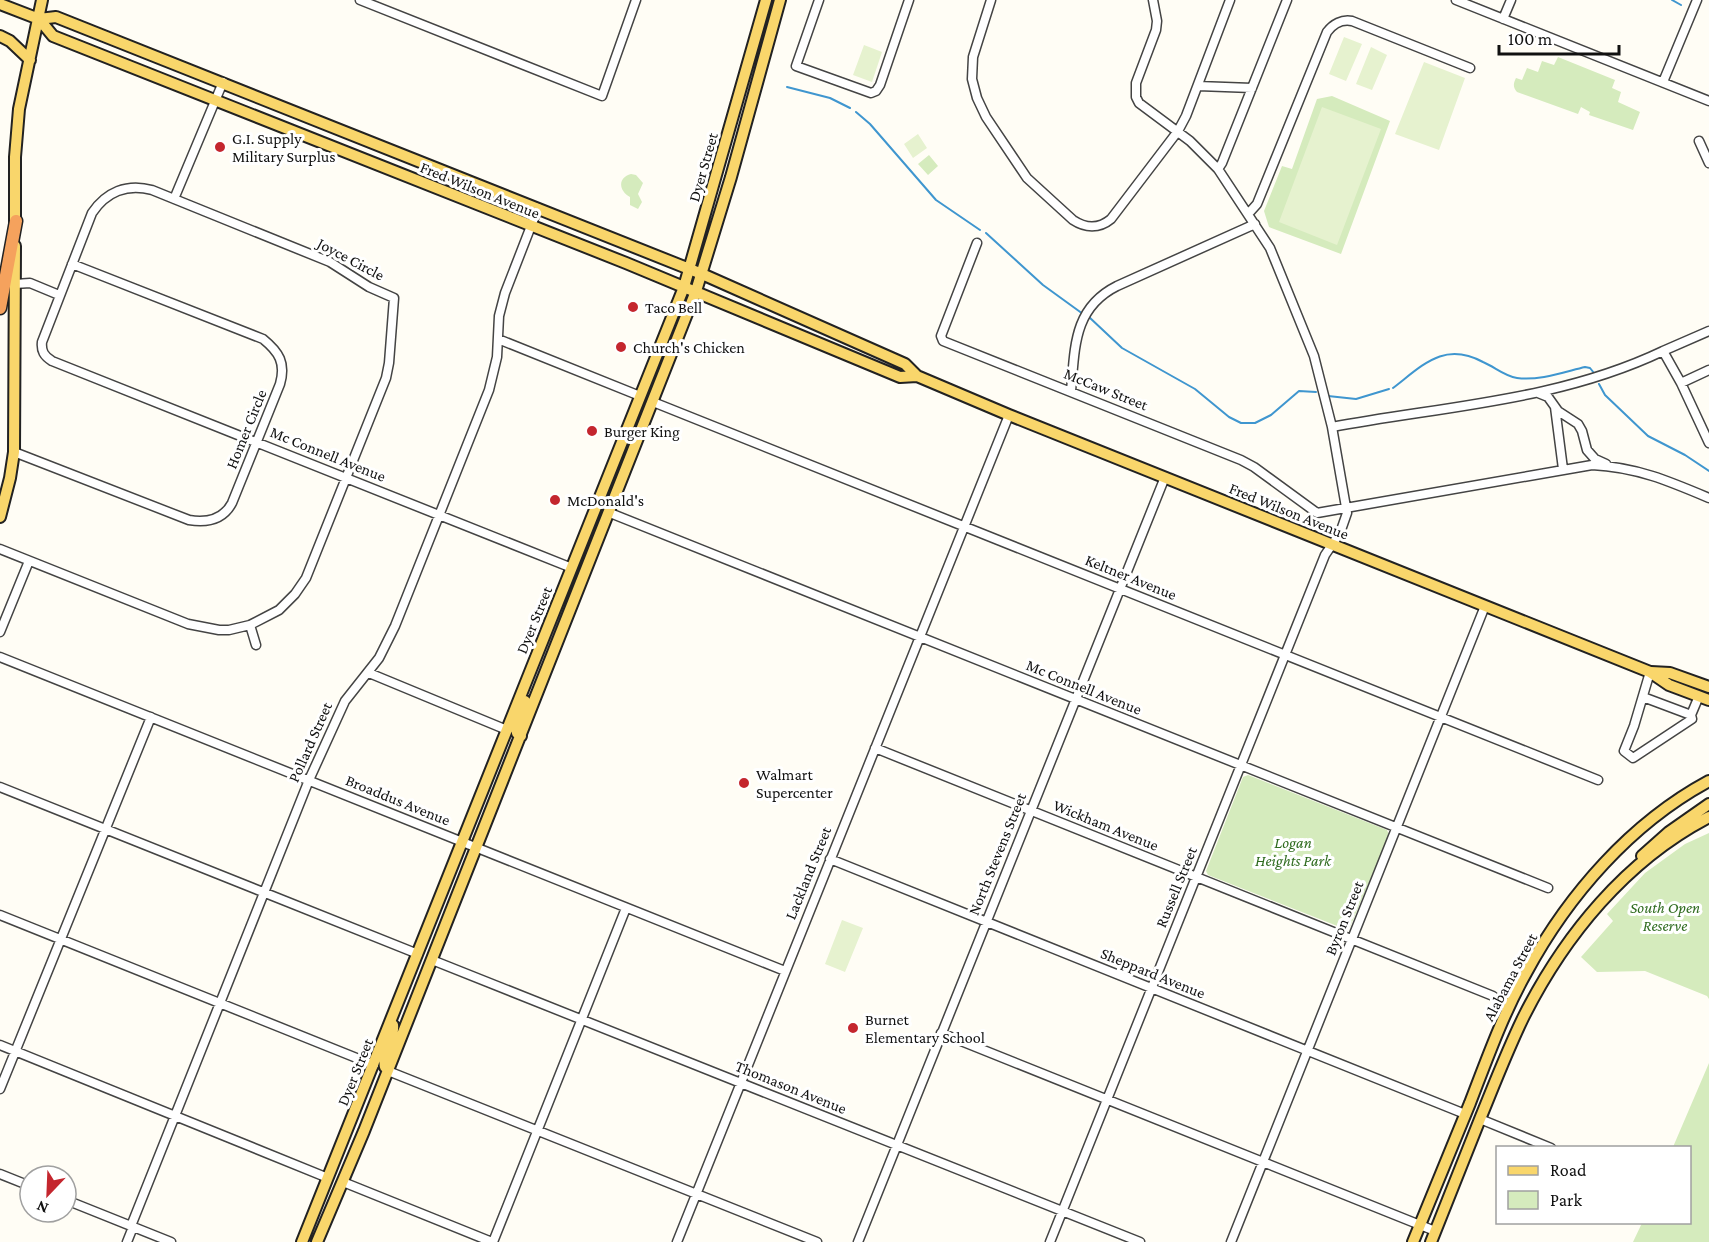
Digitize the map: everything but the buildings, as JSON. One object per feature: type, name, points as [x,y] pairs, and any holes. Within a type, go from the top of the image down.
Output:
[{"type":"highway","points":[[0,308],[15,221]]},
{"type":"main road","points":[[0,517],[14,452],[15,221],[18,123],[42,0]]},
{"type":"main road","name":"Dyer Street","points":[[302,1242],[684,287],[766,0]]},
{"type":"main road","name":"Dyer Street","points":[[317,1242],[388,1071],[696,291],[780,0]]},
{"type":"main road","name":"Fred Wilson Avenue","points":[[0,4],[39,19],[56,17],[690,269],[906,364],[917,376],[1650,672],[1670,685],[1706,700]]},
{"type":"main road","name":"Fred Wilson Avenue","points":[[39,19],[53,36],[696,291],[900,377],[917,376]]},
{"type":"main road","points":[[0,36],[10,41],[30,60]]},
{"type":"main road","points":[[124,64],[133,48]]},
{"type":"main road","points":[[640,396],[646,399],[640,424],[641,431]]},
{"type":"main road","points":[[609,474],[610,489],[603,507],[610,513]]},
{"type":"main road","points":[[571,610],[568,603],[576,579],[576,572],[572,568]]},
{"type":"main road","name":"Fred Wilson Avenue","points":[[1650,672],[1670,674],[1709,687]]},
{"type":"main road","points":[[521,736],[517,734],[516,728],[526,698],[525,685]]},
{"type":"main road","name":"Alabama Street","points":[[1413,1242],[1505,1016],[1525,974],[1557,923],[1590,879],[1623,844],[1652,819],[1709,781]]},
{"type":"main road","points":[[1624,877],[1654,843],[1683,820],[1709,804]]},
{"type":"main road","name":"Alabama Street","points":[[1433,1237],[1522,1020],[1548,973],[1587,918],[1624,877],[1664,846],[1709,817]]},
{"type":"main road","points":[[388,1071],[384,1060],[394,1029],[392,1019]]},
{"type":"main road","points":[[364,1131],[361,1124],[378,1076],[374,1065]]},
{"type":"street","points":[[360,0],[602,96],[636,0]]},
{"type":"street","points":[[819,0],[796,66],[867,93],[876,91],[909,0]]},
{"type":"street","points":[[991,0],[973,57],[972,79],[977,98],[986,117],[1027,178],[1072,220],[1089,226],[1101,225],[1108,221],[1178,131],[1198,86],[1230,0]]},
{"type":"street","points":[[1153,0],[1157,15],[1156,30],[1136,83],[1136,97],[1144,108],[1178,131],[1218,169],[1270,248],[1312,350],[1332,427],[1346,508]]},
{"type":"street","points":[[1218,169],[1287,0]]},
{"type":"street","points":[[1456,0],[1709,101]]},
{"type":"street","points":[[1503,19],[1511,0]]},
{"type":"street","points":[[1663,82],[1697,0]]},
{"type":"street","points":[[1248,214],[1257,204],[1327,32],[1335,24],[1347,20],[1352,21],[1470,68]]},
{"type":"street","points":[[174,199],[223,82]]},
{"type":"street","points":[[1198,86],[1252,88]]},
{"type":"street","points":[[1699,141],[1709,163]]},
{"type":"street","name":"Joyce Circle","points":[[0,549],[188,624],[229,630],[267,618],[295,594],[306,579],[347,478],[386,378],[394,298],[369,287],[330,262],[174,199],[142,188],[123,189],[108,195],[92,213],[59,295],[42,342],[42,351]]},
{"type":"street","name":"Pollard Street","points":[[127,1242],[334,720],[345,701],[369,673],[387,644],[489,390],[497,357],[499,316],[505,293],[538,208]]},
{"type":"street","points":[[1071,391],[1078,328],[1102,294],[1255,224]]},
{"type":"street","name":"McCaw Street","points":[[977,243],[941,336],[942,339],[1249,463],[1317,513],[1582,465],[1612,466]]},
{"type":"street","name":"Homer Circle","points":[[14,452],[174,515],[202,522],[214,519],[230,508],[282,377],[283,365],[274,348],[256,336],[72,264]]},
{"type":"street","points":[[15,284],[30,284],[59,295]]},
{"type":"street","points":[[1332,427],[1395,416],[1426,414],[1538,393],[1600,377],[1709,331]]},
{"type":"street","points":[[498,339],[640,396]]},
{"type":"street","name":"Mc Connell Avenue","points":[[42,351],[52,361],[572,568]]},
{"type":"street","points":[[1663,351],[1681,382],[1709,443]]},
{"type":"street","points":[[1681,382],[1709,370]]},
{"type":"street","points":[[1538,393],[1548,397],[1555,407],[1578,424],[1587,450],[1595,459],[1612,466],[1644,472],[1709,498]]},
{"type":"street","name":"Keltner Avenue","points":[[653,402],[1599,780]]},
{"type":"street","points":[[1555,407],[1563,469]]},
{"type":"street","name":"Lackland Street","points":[[677,1242],[1009,415]]},
{"type":"street","name":"North Stevens Street","points":[[858,1242],[1165,477]]},
{"type":"street","name":"Russell Street","points":[[1050,1242],[1325,555],[1340,533],[1347,513],[1346,508]]},
{"type":"street","name":"Mc Connell Avenue","points":[[610,513],[1548,888]]},
{"type":"street","points":[[0,632],[28,561]]},
{"type":"street","name":"Byron Street","points":[[1231,1242],[1485,606]]},
{"type":"street","points":[[250,625],[256,645]]},
{"type":"street","name":"Broaddus Avenue","points":[[0,657],[785,971]]},
{"type":"street","points":[[1650,672],[1624,751],[1633,758],[1688,723],[1692,719],[1691,715],[1706,700]]},
{"type":"street","points":[[369,673],[507,730]]},
{"type":"street","points":[[1643,697],[1691,715]]},
{"type":"street","points":[[0,1089],[151,717]]},
{"type":"street","name":"Wickham Avenue","points":[[874,748],[1493,996]]},
{"type":"street","points":[[0,787],[418,954]]},
{"type":"street","name":"Sheppard Avenue","points":[[830,859],[1465,1114]]},
{"type":"street","points":[[342,1182],[492,1242],[626,908]]},
{"type":"street","points":[[0,915],[374,1065]]},
{"type":"street","name":"Thomason Avenue","points":[[432,960],[1140,1242]]},
{"type":"street","points":[[941,1033],[1420,1225],[1433,1237]]},
{"type":"street","points":[[0,1045],[328,1178]]},
{"type":"street","points":[[388,1071],[817,1242]]},
{"type":"street","points":[[1480,1119],[1546,1146]]},
{"type":"street","points":[[0,1174],[18,1181]]},
{"type":"street","points":[[78,1205],[171,1242]]},
{"type":"green space","points":[[1344,37],[1362,44],[1346,81],[1329,74]]},
{"type":"green space","points":[[864,45],[882,52],[872,82],[853,75]]},
{"type":"green space","points":[[1371,47],[1387,55],[1372,90],[1356,84]]},
{"type":"green space","points":[[1558,57],[1615,80],[1612,88],[1621,92],[1618,102],[1640,112],[1633,130],[1589,115],[1590,112],[1581,107],[1578,114],[1517,92],[1514,87],[1515,80],[1516,78],[1522,80],[1527,68],[1538,72],[1542,61],[1554,65]]},
{"type":"green space","points":[[1424,62],[1465,78],[1439,150],[1395,134]]},
{"type":"green space","points":[[1332,96],[1390,121],[1341,254],[1269,227],[1264,211],[1282,166],[1292,169],[1317,99]]},
{"type":"green space","points":[[1322,107],[1381,129],[1337,245],[1279,222]]},
{"type":"green space","points":[[918,134],[927,148],[913,158],[904,144]]},
{"type":"green space","points":[[929,155],[938,166],[928,175],[918,164]]},
{"type":"green space","points":[[631,174],[636,175],[643,183],[638,194],[642,202],[638,209],[630,205],[630,197],[621,185],[623,178]]},
{"type":"green space","name":"Logan Heights Park","points":[[1248,775],[1387,830],[1389,835],[1350,927],[1345,929],[1208,875],[1206,871],[1243,777]]},
{"type":"green space","name":"South Open Reserve","points":[[1709,833],[1709,999],[1707,996],[1645,971],[1597,972],[1581,957],[1613,921],[1607,914],[1645,873],[1685,844]]},
{"type":"green space","points":[[842,920],[863,928],[845,972],[825,964]]},
{"type":"green space","points":[[1709,1063],[1709,1242],[1633,1242],[1642,1224],[1691,1224],[1691,1146],[1673,1146]]},
{"type":"waterway","points":[[1672,0],[1681,5]]},
{"type":"waterway","points":[[787,87],[830,98],[850,108]]},
{"type":"waterway","points":[[856,112],[870,124],[936,200],[980,230]]},
{"type":"waterway","points":[[986,233],[1043,285],[1083,314]]},
{"type":"waterway","points":[[1089,317],[1122,348],[1195,389],[1229,417],[1241,423],[1255,423],[1271,415],[1299,391],[1316,392]]},
{"type":"waterway","points":[[1393,388],[1435,358],[1457,354],[1469,356],[1517,378],[1543,377],[1585,367],[1590,368],[1594,373]]},
{"type":"waterway","points":[[1599,384],[1605,395],[1648,436],[1685,455],[1709,471]]},
{"type":"waterway","points":[[1328,396],[1356,399],[1389,389]]},
{"type":"place","name":"G.I. Supply Military Surplus","points":[[220,147]]},
{"type":"place","name":"Taco Bell","points":[[633,307]]},
{"type":"place","name":"Church's Chicken","points":[[621,347]]},
{"type":"place","name":"Burger King","points":[[592,431]]},
{"type":"place","name":"McDonald's","points":[[555,500]]},
{"type":"place","name":"Walmart Supercenter","points":[[744,783]]},
{"type":"place","name":"Burnet Elementary School","points":[[853,1028]]}]
